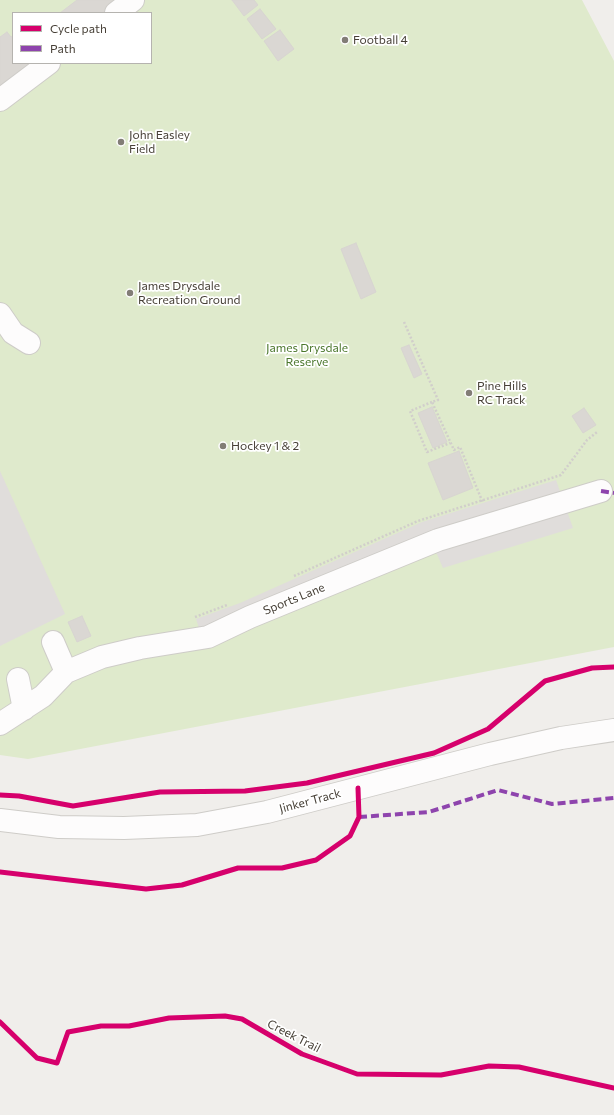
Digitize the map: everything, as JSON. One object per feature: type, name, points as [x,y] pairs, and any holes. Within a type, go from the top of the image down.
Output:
[{"type":"street","points":[[117,12],[133,0]]},
{"type":"street","points":[[0,100],[48,64]]},
{"type":"street","points":[[0,314],[13,333],[29,343]]},
{"type":"street","name":"Sports Lane","points":[[0,724],[43,696],[66,672],[102,657],[140,648],[208,637],[250,617],[438,540],[601,491]]},
{"type":"street","points":[[53,642],[66,672]]},
{"type":"street","points":[[18,679],[24,709]]},
{"type":"street","name":"Jinker Track","points":[[0,820],[66,828],[124,828],[198,825],[267,812],[490,754],[560,738],[614,730]]},
{"type":"path","points":[[404,322],[438,400],[410,411],[427,452],[450,443]]},
{"type":"path","points":[[432,402],[454,450],[460,447],[483,501]]},
{"type":"path","points":[[288,579],[418,521],[561,475],[587,440],[597,432]]},
{"type":"path","points":[[195,617],[231,603]]},
{"type":"green space","name":"James Drysdale Reserve","points":[[0,0],[582,0],[614,61],[614,647],[28,759],[0,755]]},
{"type":"shaded area","points":[[0,471],[65,614],[0,646]]},
{"type":"shaded area","points":[[556,480],[573,528],[443,568],[429,536],[201,634],[196,619],[240,603],[422,522]]},
{"type":"building","points":[[77,0],[120,0],[105,12],[61,12]]},
{"type":"building","points":[[232,0],[254,0],[258,5],[244,16]]},
{"type":"building","points":[[260,9],[276,29],[262,39],[247,19]]},
{"type":"building","points":[[280,30],[294,49],[278,61],[264,41]]},
{"type":"building","points":[[7,32],[12,36],[12,64],[36,64],[0,89],[0,37]]},
{"type":"building","points":[[356,243],[376,292],[361,299],[341,249]]},
{"type":"building","points":[[409,345],[422,374],[414,378],[401,348]]},
{"type":"building","points":[[432,407],[447,442],[433,448],[418,413]]},
{"type":"building","points":[[584,408],[596,425],[583,433],[572,416]]},
{"type":"building","points":[[459,451],[473,488],[443,500],[428,463]]},
{"type":"building","points":[[82,616],[91,636],[77,642],[68,622]]},
{"type":"marked path","points":[[601,491],[614,493]]},
{"type":"marked path","points":[[359,817],[429,812],[498,790],[552,804],[614,798]]},
{"type":"cycle path","points":[[0,795],[19,796],[73,806],[160,792],[245,791],[307,783],[434,753],[488,729],[545,681],[592,668],[614,667]]},
{"type":"cycle path","points":[[0,872],[146,889],[182,885],[238,868],[282,868],[316,860],[350,836],[359,817],[358,788]]},
{"type":"cycle path","name":"Creek Trail","points":[[0,1022],[37,1058],[57,1063],[68,1032],[101,1026],[129,1026],[169,1018],[225,1016],[242,1019],[302,1054],[357,1074],[441,1075],[489,1066],[519,1067],[614,1088]]},
{"type":"place","name":"Football 4","points":[[345,40]]},
{"type":"place","name":"John Easley Field","points":[[121,142]]},
{"type":"place","name":"James Drysdale Recreation Ground","points":[[130,293]]},
{"type":"place","name":"Pine Hills RC Track","points":[[469,393]]},
{"type":"place","name":"Hockey 1 & 2","points":[[223,446]]}]
